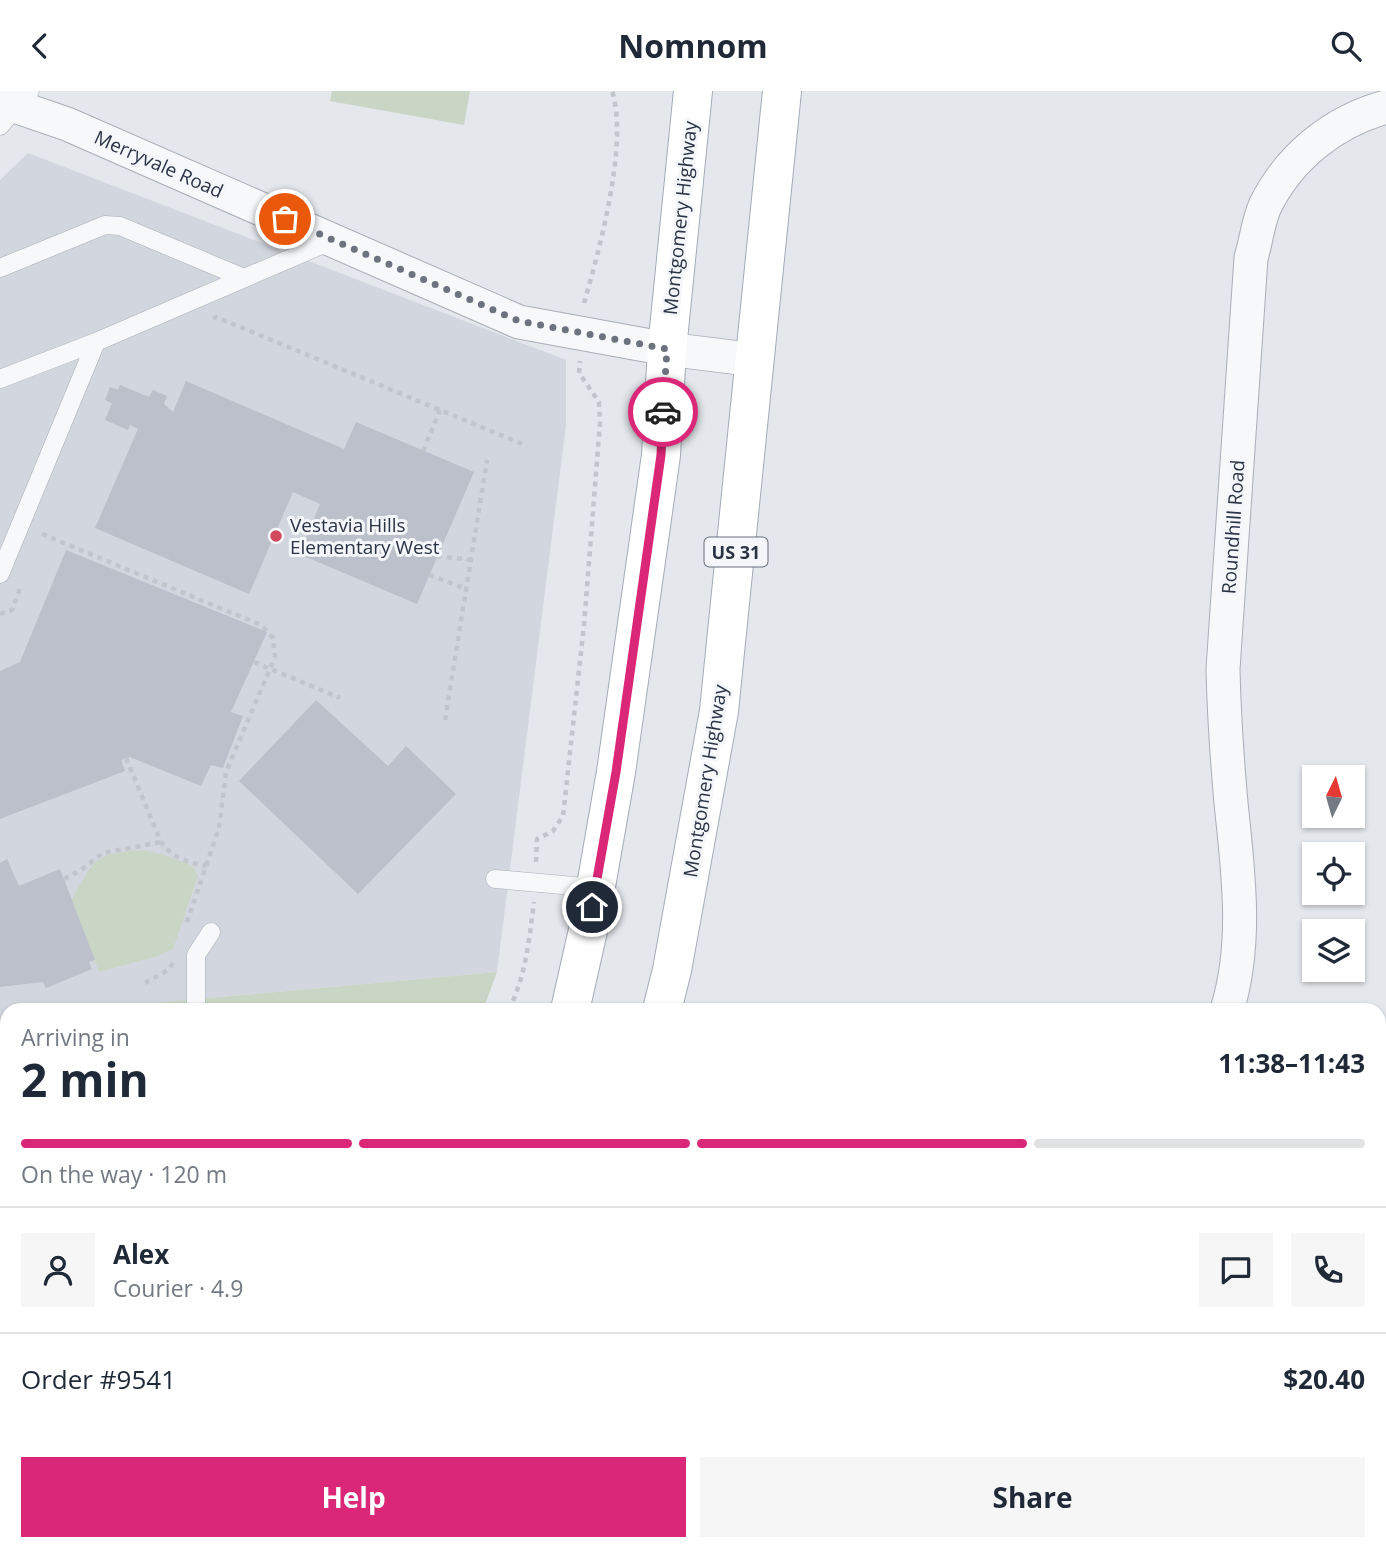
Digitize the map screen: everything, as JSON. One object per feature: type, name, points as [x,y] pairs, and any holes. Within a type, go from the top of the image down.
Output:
[{"type":"main road","name":"Montgomery Highway","points":[[571,1003],[596,888],[616,772],[661,455],[667,349],[693,91]]},
{"type":"main road","name":"Montgomery Highway","points":[[664,1003],[719,711],[782,91]]},
{"type":"street","name":"Merryvale Road","points":[[12,106],[67,124],[519,321],[667,349],[756,360]]},
{"type":"street","name":"Roundhill Road","points":[[1228,1003],[1240,942],[1239,888],[1225,734],[1223,669],[1251,258],[1265,208],[1288,170],[1327,132],[1366,113],[1386,107]]},
{"type":"lane","points":[[0,268],[105,225],[120,226],[244,278]]},
{"type":"lane","points":[[0,379],[96,342],[333,240]]},
{"type":"lane","points":[[0,574],[96,342]]},
{"type":"lane","points":[[495,879],[596,888]]},
{"type":"lane","points":[[196,1003],[196,955],[211,932]]},
{"type":"path","points":[[512,1003],[528,959],[537,839],[553,831],[563,816],[584,625],[600,423],[599,402],[579,373],[581,334],[583,308],[595,265],[613,173],[616,103],[612,91]]},
{"type":"path","points":[[204,322],[216,317],[527,446]]},
{"type":"path","points":[[424,451],[440,410]]},
{"type":"path","points":[[445,720],[487,460]]},
{"type":"path","points":[[37,547],[47,522]]},
{"type":"path","points":[[42,534],[261,625],[269,630],[276,648],[270,669],[226,772],[223,811],[185,927]]},
{"type":"path","points":[[437,556],[472,560]]},
{"type":"path","points":[[429,575],[467,589]]},
{"type":"path","points":[[0,614],[12,610],[22,585]]},
{"type":"path","points":[[254,662],[340,698]]},
{"type":"path","points":[[126,758],[161,842],[168,852],[206,866]]},
{"type":"path","points":[[64,879],[103,853],[161,842]]},
{"type":"path","points":[[145,983],[168,970],[177,952]]},
{"type":"shaded area","name":"Vestavia Hills Elementary West","points":[[28,153],[566,360],[566,425],[497,972],[154,1003],[0,1003],[0,180]]},
{"type":"green space","points":[[332,91],[470,91],[464,125],[330,101]]},
{"type":"green space","points":[[143,850],[193,866],[198,876],[173,949],[158,956],[99,972],[72,900],[91,867],[105,856]]},
{"type":"green space","points":[[497,972],[486,1003],[154,1003]]},
{"type":"building","points":[[186,381],[344,449],[356,422],[474,472],[417,604],[299,554],[320,504],[293,492],[249,594],[95,528],[138,429],[130,425],[128,430],[105,420],[112,403],[105,400],[110,387],[118,390],[120,385],[149,397],[153,390],[167,396],[164,404],[173,412]]},
{"type":"building","points":[[66,550],[267,632],[231,712],[243,716],[223,768],[211,765],[201,786],[130,757],[121,760],[125,771],[0,819],[0,671],[20,662]]},
{"type":"building","points":[[316,700],[388,766],[406,746],[456,794],[358,894],[239,781]]},
{"type":"building","points":[[7,859],[19,886],[60,869],[95,960],[89,962],[92,969],[46,988],[43,982],[0,987],[0,863]]},
{"type":"way so far","points":[[285,219],[519,321],[667,349],[663,412]]},
{"type":"place","name":"Vestavia Hills Elementary West","points":[[276,536]]},
{"type":"route","points":[[592,907],[616,772],[661,455],[663,412]]}]
